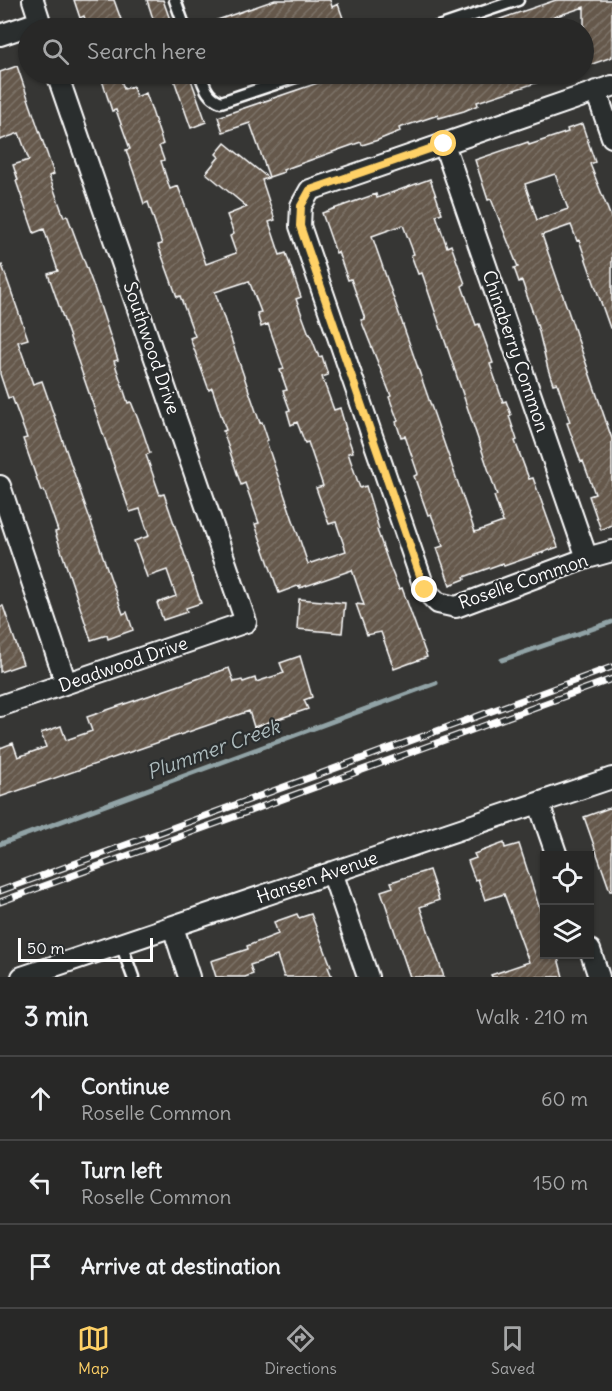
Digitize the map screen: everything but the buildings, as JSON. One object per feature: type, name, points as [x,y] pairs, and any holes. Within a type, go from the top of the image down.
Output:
[{"type":"street","points":[[33,0],[39,18]]},
{"type":"street","points":[[0,35],[18,31]]},
{"type":"street","name":"Southwood Drive","points":[[60,84],[246,622]]},
{"type":"street","points":[[604,88],[612,137]]},
{"type":"street","name":"Roselle Common","points":[[604,88],[310,190],[301,206],[300,226],[425,590],[438,603],[456,608],[587,558],[612,551]]},
{"type":"street","name":"Chinaberry Common","points":[[444,144],[587,558]]},
{"type":"street","points":[[0,486],[66,683]]},
{"type":"street","name":"Deadwood Drive","points":[[0,706],[246,622]]},
{"type":"street","name":"Hansen Avenue","points":[[22,977],[60,971],[120,944],[612,778]]},
{"type":"street","points":[[539,804],[556,851]]},
{"type":"street","points":[[332,872],[368,977]]},
{"type":"street","points":[[173,927],[189,977]]},
{"type":"street","points":[[593,959],[599,977]]},
{"type":"lane","points":[[175,0],[181,18]]},
{"type":"lane","points":[[465,18],[518,0]]},
{"type":"lane","points":[[203,84],[206,92],[222,102],[275,84]]},
{"type":"lane","points":[[120,944],[133,977]]},
{"type":"waterway","name":"Plummer Creek","points":[[502,660],[612,622]]},
{"type":"waterway","name":"Plummer Creek","points":[[0,844],[436,683]]},
{"type":"railway","points":[[0,891],[612,667]]},
{"type":"railway","points":[[0,902],[612,679]]},
{"type":"route","points":[[425,590],[300,226],[301,206],[310,190],[444,144]]}]
